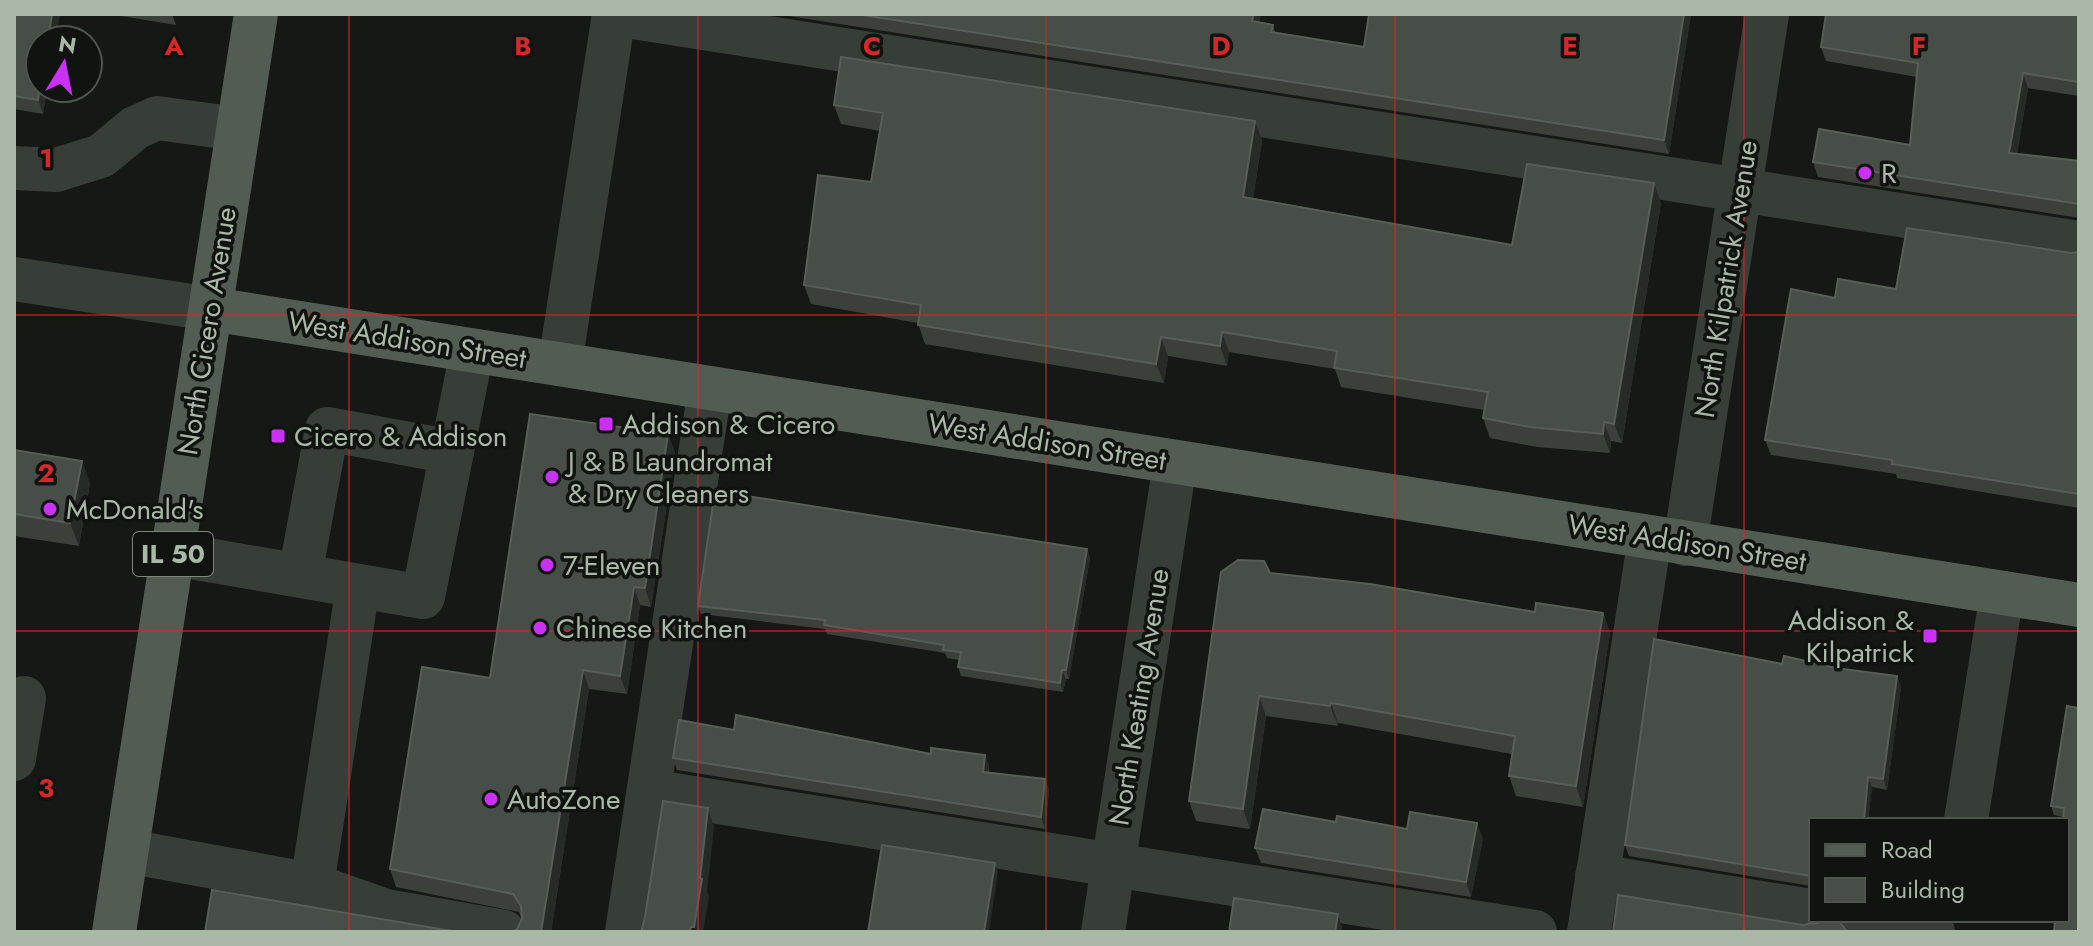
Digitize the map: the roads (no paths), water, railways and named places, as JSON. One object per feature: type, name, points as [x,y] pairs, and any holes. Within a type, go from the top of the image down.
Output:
[{"type":"main road","name":"North Cicero Avenue","points":[[114,932],[256,14]]},
{"type":"main road","name":"West Addison Street","points":[[211,309],[2079,605]]},
{"type":"street","points":[[560,364],[614,14],[2079,243]]},
{"type":"street","name":"North Kilpatrick Avenue","points":[[1589,932],[1597,876],[1740,190],[1767,14]]},
{"type":"street","points":[[14,168],[56,170],[101,156],[135,128],[157,118],[238,129]]},
{"type":"street","name":"West Addison Street","points":[[14,279],[211,309]]},
{"type":"street","points":[[173,554],[423,597],[472,351]]},
{"type":"street","points":[[627,932],[710,389]]},
{"type":"street","points":[[300,575],[327,429],[452,452]]},
{"type":"street","name":"North Keating Avenue","points":[[1103,932],[1175,463]]},
{"type":"street","points":[[312,885],[358,586]]},
{"type":"street","points":[[1966,818],[2002,593]]},
{"type":"street","points":[[14,759],[24,698]]},
{"type":"street","points":[[649,791],[1535,932]]},
{"type":"street","points":[[127,851],[312,885],[386,911],[504,932]]},
{"type":"street","points":[[1597,876],[1809,911]]},
{"type":"street","points":[[1876,922],[1933,932]]},
{"type":"place","name":"R","points":[[1865,173]]},
{"type":"place","name":"Addison & Cicero","points":[[606,424]]},
{"type":"place","name":"Cicero & Addison","points":[[278,436]]},
{"type":"place","name":"J & B Laundromat & Dry Cleaners","points":[[552,477]]},
{"type":"place","name":"McDonald's","points":[[50,509]]},
{"type":"place","name":"7-Eleven","points":[[547,565]]},
{"type":"place","name":"Chinese Kitchen","points":[[540,628]]},
{"type":"place","name":"Addison & Kilpatrick","points":[[1930,636]]},
{"type":"place","name":"AutoZone","points":[[491,799]]}]
